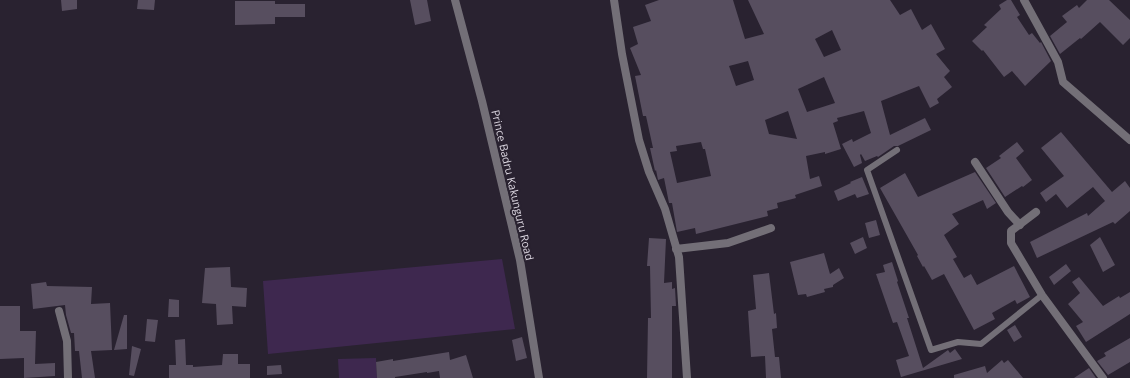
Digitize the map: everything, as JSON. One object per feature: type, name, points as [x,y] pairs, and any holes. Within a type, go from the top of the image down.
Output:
[{"type":"street","name":"Prince Badru Kakunguru Road","points":[[455,0],[482,101],[520,260],[540,378]]},
{"type":"street","points":[[614,0],[623,61],[639,140],[652,180],[665,209],[676,249],[680,270],[687,378]]},
{"type":"street","points":[[1024,0],[1058,62],[1063,82],[1130,140]]},
{"type":"street","points":[[975,162],[1008,212],[1020,225]]},
{"type":"street","points":[[1036,212],[1010,231],[1010,243],[1042,295],[1103,378]]},
{"type":"street","points":[[676,249],[728,243],[771,228]]},
{"type":"street","points":[[59,311],[67,341],[68,378]]},
{"type":"lane","points":[[897,150],[867,170],[931,350],[958,342],[981,344],[1042,295]]},
{"type":"shaded area","points":[[502,259],[515,329],[268,354],[263,281]]},
{"type":"shaded area","points":[[376,358],[377,378],[339,378],[338,359]]},
{"type":"building","points":[[61,0],[77,0],[77,9],[62,11]]},
{"type":"building","points":[[138,0],[155,0],[154,10],[137,9]]},
{"type":"building","points":[[410,0],[427,0],[431,21],[415,25]]},
{"type":"building","points":[[659,0],[733,0],[745,39],[764,34],[748,0],[890,0],[900,15],[911,9],[922,30],[931,24],[945,49],[936,54],[950,71],[944,77],[952,87],[937,99],[939,103],[930,108],[919,86],[881,101],[890,135],[925,118],[931,130],[898,146],[894,146],[878,157],[877,156],[865,161],[861,154],[862,163],[854,167],[842,144],[852,139],[853,142],[871,133],[864,111],[837,118],[838,121],[833,123],[841,149],[825,154],[825,152],[806,156],[810,179],[819,176],[822,186],[795,195],[796,198],[777,203],[778,208],[767,211],[768,216],[696,234],[695,228],[677,232],[672,203],[669,203],[664,178],[658,180],[656,170],[655,171],[650,148],[653,148],[646,116],[643,116],[635,76],[641,75],[630,48],[638,44],[633,27],[651,21],[645,5]],"holes":[[[832,30],[841,50],[824,57],[815,39]],[[748,61],[754,80],[736,86],[729,66]],[[824,77],[835,103],[807,112],[798,89]],[[788,111],[797,139],[769,134],[765,120]],[[701,142],[703,149],[705,149],[711,176],[677,183],[670,152],[677,151],[676,146]]]},
{"type":"building","points":[[1007,0],[1011,0],[1020,15],[1017,17],[1029,35],[1032,33],[1040,43],[1041,42],[1051,61],[1025,86],[1012,71],[1004,77],[983,50],[982,51],[972,41],[987,27],[984,25],[1001,9],[999,5]]},
{"type":"building","points":[[1087,0],[1109,0],[1130,20],[1130,38],[1123,45],[1100,22],[1081,39],[1080,38],[1060,54],[1050,36],[1067,22],[1062,16],[1077,5],[1079,8]]},
{"type":"building","points":[[235,1],[275,1],[275,4],[305,4],[305,17],[275,17],[275,24],[235,25]]},
{"type":"building","points":[[1061,132],[1112,192],[1125,181],[1130,188],[1130,211],[1115,224],[1113,222],[1037,258],[1030,242],[1087,213],[1088,216],[1105,201],[1093,187],[1067,208],[1056,194],[1046,202],[1040,193],[1064,176],[1041,148]]},
{"type":"building","points":[[1017,142],[1024,151],[1016,158],[1032,180],[1005,197],[986,168],[1001,158],[999,156]]},
{"type":"building","points":[[975,172],[996,203],[987,209],[983,200],[952,214],[959,224],[944,235],[957,257],[953,259],[964,278],[971,274],[977,285],[1014,266],[1030,297],[1017,304],[1015,300],[992,313],[995,319],[974,330],[944,274],[932,280],[924,266],[923,267],[917,256],[918,255],[880,188],[905,173],[918,197]]},
{"type":"building","points":[[862,177],[869,194],[857,198],[855,194],[838,201],[834,191]]},
{"type":"building","points":[[876,220],[880,235],[869,238],[865,223]]},
{"type":"building","points":[[863,237],[867,248],[855,254],[850,243]]},
{"type":"building","points":[[1100,237],[1115,265],[1103,272],[1090,245]]},
{"type":"building","points":[[649,238],[666,239],[664,283],[672,282],[672,289],[675,288],[676,306],[672,306],[672,378],[647,378],[648,318],[651,318],[650,266],[647,266]]},
{"type":"building","points":[[824,253],[830,274],[839,268],[844,278],[833,285],[833,287],[824,289],[825,292],[807,297],[806,294],[798,295],[790,262]]},
{"type":"building","points":[[892,262],[909,318],[907,318],[923,368],[948,350],[950,353],[955,349],[962,359],[901,377],[896,360],[909,356],[897,322],[893,323],[876,274],[885,272],[883,265]]},
{"type":"building","points":[[1066,264],[1071,271],[1054,285],[1049,277]]},
{"type":"building","points":[[230,267],[231,287],[247,288],[246,307],[232,306],[233,324],[217,325],[216,304],[202,303],[205,268]]},
{"type":"building","points":[[769,273],[774,314],[776,313],[777,328],[772,329],[775,357],[779,357],[781,378],[766,378],[765,356],[751,357],[748,311],[756,309],[753,275]]},
{"type":"building","points":[[1079,277],[1103,306],[1119,296],[1120,298],[1130,292],[1130,314],[1086,342],[1076,326],[1083,322],[1068,304],[1080,293],[1072,282]]},
{"type":"building","points":[[46,282],[47,286],[92,287],[91,304],[110,303],[112,350],[91,351],[95,378],[82,378],[79,351],[75,351],[74,333],[71,333],[65,305],[33,309],[31,284]]},
{"type":"building","points":[[169,299],[179,300],[179,317],[168,317]]},
{"type":"building","points":[[0,306],[20,306],[20,331],[36,331],[35,364],[55,363],[55,376],[24,378],[24,358],[0,359]]},
{"type":"building","points":[[124,315],[127,315],[127,349],[114,350]]},
{"type":"building","points":[[147,319],[158,320],[155,342],[145,341]]},
{"type":"building","points":[[1015,325],[1022,337],[1014,342],[1007,330]]},
{"type":"building","points":[[522,337],[527,358],[516,361],[512,340]]},
{"type":"building","points":[[1130,338],[1130,362],[1108,375],[1097,361],[1106,356],[1104,353]]},
{"type":"building","points":[[185,339],[186,365],[193,365],[193,367],[222,365],[223,354],[238,354],[238,364],[250,364],[250,378],[169,378],[169,365],[176,365],[175,340]]},
{"type":"building","points":[[132,346],[141,349],[134,376],[129,375]]},
{"type":"building","points":[[449,352],[450,360],[466,355],[473,378],[440,378],[439,371],[395,378],[377,378],[376,362],[393,359],[393,361]]},
{"type":"building","points":[[1002,360],[1004,363],[1008,360],[1023,378],[954,378],[954,375],[985,366],[987,373]]},
{"type":"building","points":[[281,365],[282,374],[267,375],[267,366]]},
{"type":"building","points":[[1089,368],[1096,378],[1074,378]]}]
